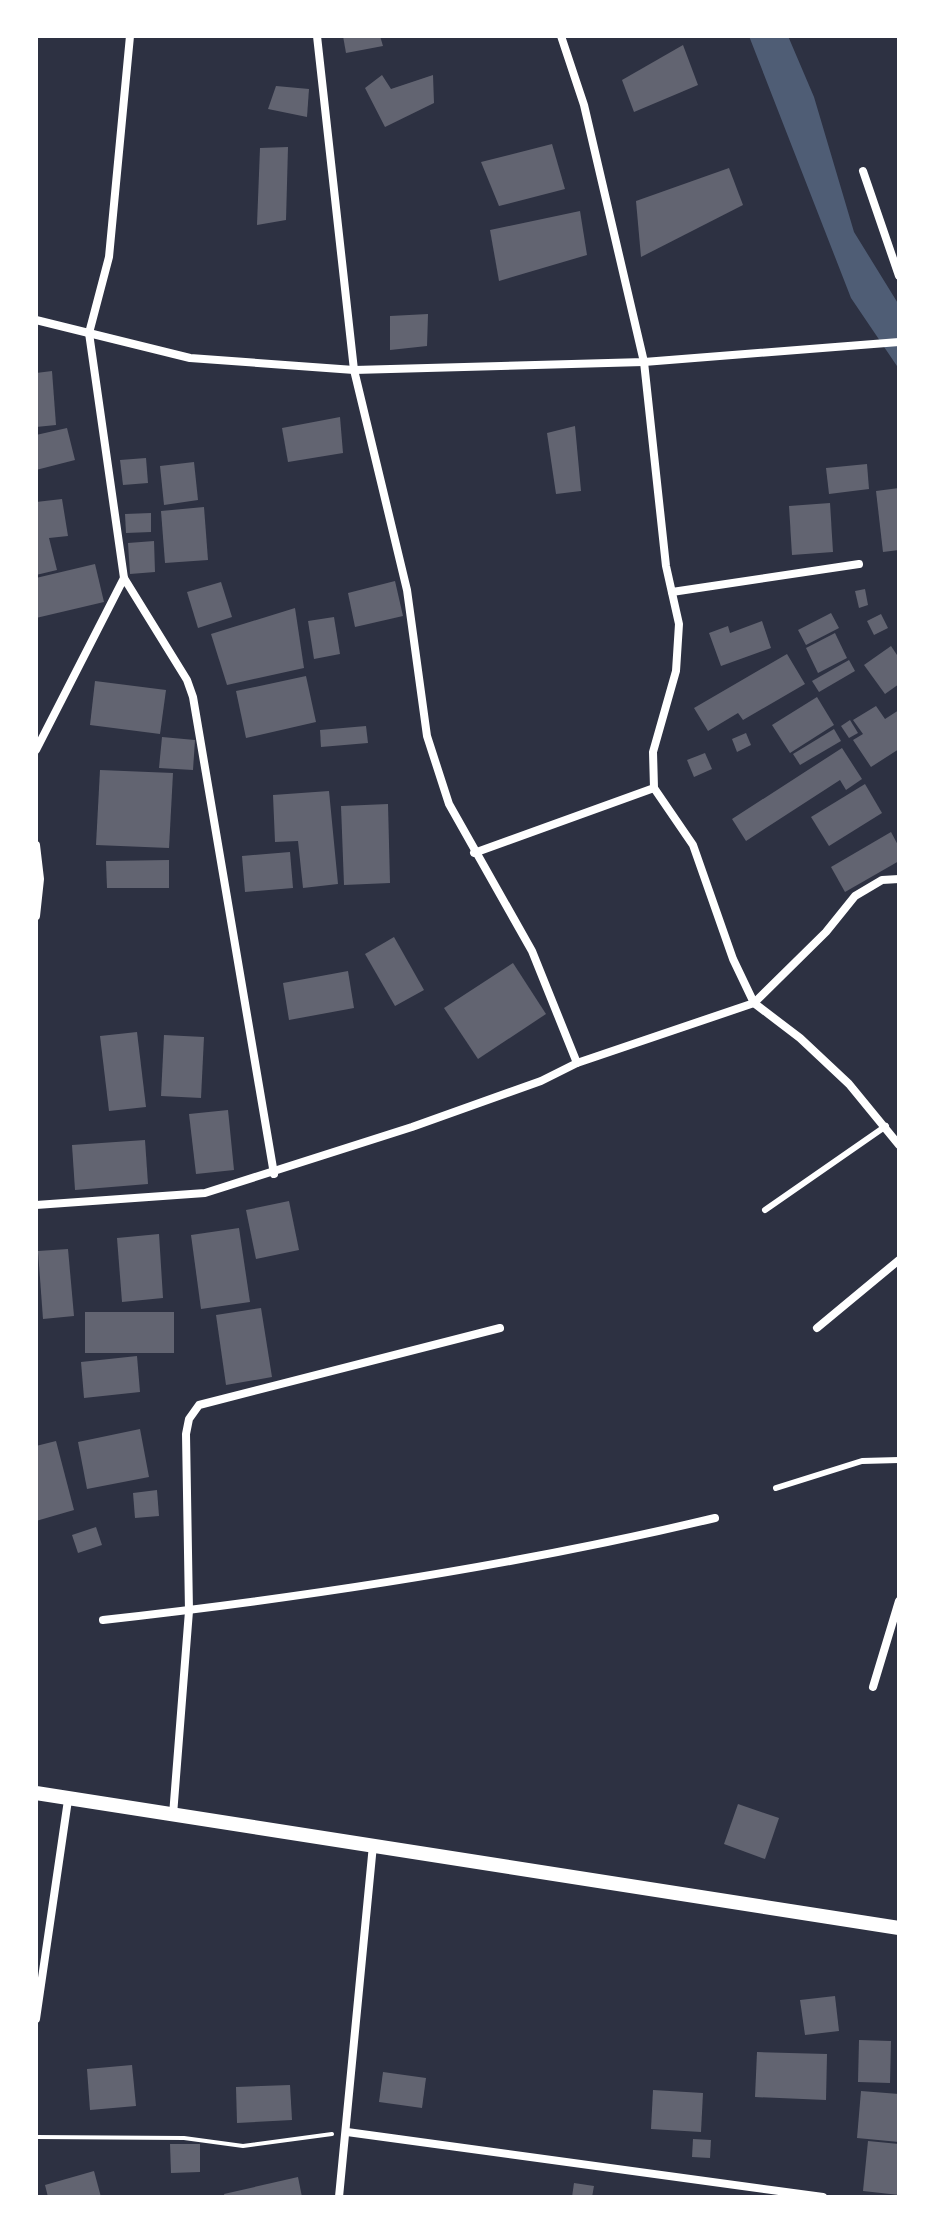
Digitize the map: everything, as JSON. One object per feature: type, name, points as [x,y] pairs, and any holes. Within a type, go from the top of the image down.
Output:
[{"type":"street","points":[[130,36],[109,257],[89,333],[124,578],[187,680],[193,697],[274,1174]]},
{"type":"street","points":[[317,36],[354,370],[407,590],[427,736],[449,804],[532,951],[577,1063]]},
{"type":"street","points":[[561,36],[584,105],[644,362],[672,592],[679,624],[676,671],[653,752],[654,788],[693,845],[733,959],[754,1003],[800,1038],[849,1084],[899,1145]]},
{"type":"street","points":[[863,171],[899,276]]},
{"type":"street","points":[[36,320],[218,362],[354,370],[644,362],[899,342]]},
{"type":"street","points":[[672,592],[859,564]]},
{"type":"street","points":[[36,750],[124,578]]},
{"type":"street","points":[[474,853],[654,788]]},
{"type":"street","points":[[36,845],[40,879],[36,916]]},
{"type":"street","points":[[36,1205],[205,1193],[274,1174],[541,1081],[577,1063],[754,1003],[826,932],[855,896],[882,880],[899,879]]},
{"type":"street","points":[[817,1328],[894,1268],[899,1260]]},
{"type":"street","points":[[173,1815],[189,1611],[186,1434],[189,1419],[199,1405],[500,1328]]},
{"type":"street","points":[[103,1620],[189,1611],[456,1572],[605,1544],[715,1518]]},
{"type":"street","points":[[873,1687],[899,1601]]},
{"type":"street","points":[[36,1793],[899,1928]]},
{"type":"street","points":[[36,2019],[68,1800]]},
{"type":"street","points":[[339,2197],[373,1845]]},
{"type":"street","points":[[347,2132],[823,2197]]},
{"type":"lane","points":[[765,1210],[886,1126]]},
{"type":"lane","points":[[776,1488],[862,1461],[899,1460]]},
{"type":"path","points":[[36,2137],[184,2138],[243,2146],[347,2132]]},
{"type":"water","points":[[749,36],[788,36],[814,97],[854,232],[899,305],[899,369],[851,298]]},
{"type":"building","points":[[343,36],[380,36],[383,46],[346,53]]},
{"type":"building","points":[[683,45],[698,85],[634,112],[622,80]]},
{"type":"building","points":[[382,75],[391,89],[433,75],[434,103],[385,127],[365,88]]},
{"type":"building","points":[[276,86],[309,89],[307,117],[268,109]]},
{"type":"building","points":[[552,144],[565,189],[499,206],[481,162]]},
{"type":"building","points":[[288,147],[286,220],[257,225],[260,148]]},
{"type":"building","points":[[729,168],[743,205],[641,257],[636,201]]},
{"type":"building","points":[[580,211],[587,255],[499,281],[490,230]]},
{"type":"building","points":[[428,314],[427,346],[390,350],[390,316]]},
{"type":"building","points":[[52,371],[56,425],[36,427],[36,373]]},
{"type":"building","points":[[340,417],[343,453],[288,462],[282,428]]},
{"type":"building","points":[[575,426],[581,491],[556,494],[547,433]]},
{"type":"building","points":[[67,428],[75,460],[36,470],[36,435]]},
{"type":"building","points":[[146,458],[148,483],[123,485],[120,460]]},
{"type":"building","points":[[194,462],[198,500],[164,505],[160,466]]},
{"type":"building","points":[[867,464],[869,489],[829,494],[826,468]]},
{"type":"building","points":[[899,488],[899,550],[883,552],[876,491]]},
{"type":"building","points":[[62,499],[68,536],[49,538],[57,570],[36,575],[36,502]]},
{"type":"building","points":[[830,503],[833,552],[792,555],[789,506]]},
{"type":"building","points":[[204,507],[208,560],[165,563],[161,511]]},
{"type":"building","points":[[151,513],[151,532],[126,533],[125,514]]},
{"type":"building","points":[[154,541],[155,572],[130,574],[128,543]]},
{"type":"building","points":[[95,564],[104,602],[36,618],[36,578]]},
{"type":"building","points":[[395,581],[403,616],[355,627],[348,593]]},
{"type":"building","points":[[221,582],[232,617],[198,628],[187,592]]},
{"type":"building","points":[[865,589],[868,605],[859,608],[855,591]]},
{"type":"building","points":[[295,608],[304,668],[227,685],[211,634]]},
{"type":"building","points":[[831,613],[839,628],[806,645],[798,630]]},
{"type":"building","points":[[881,614],[888,628],[874,635],[867,621]]},
{"type":"building","points":[[334,617],[340,654],[314,659],[308,621]]},
{"type":"building","points":[[762,621],[771,648],[721,666],[709,633],[728,626],[730,633]]},
{"type":"building","points":[[835,633],[847,658],[818,673],[806,648]]},
{"type":"building","points":[[891,646],[899,658],[899,684],[885,694],[864,665]]},
{"type":"building","points":[[787,654],[805,684],[743,720],[738,713],[708,731],[694,708]]},
{"type":"building","points":[[849,660],[855,671],[819,692],[812,681]]},
{"type":"building","points":[[306,676],[316,722],[246,738],[236,691]]},
{"type":"building","points":[[95,681],[166,690],[160,734],[90,725]]},
{"type":"building","points":[[817,697],[834,725],[790,753],[772,725]]},
{"type":"building","points":[[876,706],[885,719],[899,710],[899,749],[871,767],[853,740],[863,734],[853,720]]},
{"type":"building","points":[[850,720],[858,733],[849,738],[841,726]]},
{"type":"building","points":[[366,726],[368,743],[321,747],[320,730]]},
{"type":"building","points":[[834,729],[841,741],[800,765],[793,754]]},
{"type":"building","points":[[746,733],[751,745],[737,752],[732,739]]},
{"type":"building","points":[[162,737],[195,740],[193,770],[159,768]]},
{"type":"building","points":[[842,748],[862,779],[846,790],[840,780],[746,841],[732,819]]},
{"type":"building","points":[[705,753],[712,769],[694,777],[687,760]]},
{"type":"building","points":[[100,770],[173,773],[169,848],[96,845]]},
{"type":"building","points":[[865,784],[882,813],[829,846],[811,817]]},
{"type":"building","points":[[329,791],[338,884],[303,888],[298,841],[275,842],[273,795]]},
{"type":"building","points":[[388,804],[390,883],[344,885],[341,806]]},
{"type":"building","points":[[891,832],[899,847],[899,861],[845,892],[831,867]]},
{"type":"building","points":[[290,852],[293,888],[245,892],[242,856]]},
{"type":"building","points":[[169,860],[169,888],[107,888],[106,861]]},
{"type":"building","points":[[394,937],[424,990],[395,1006],[365,954]]},
{"type":"building","points":[[513,963],[546,1014],[478,1059],[444,1008]]},
{"type":"building","points":[[348,971],[354,1008],[289,1020],[283,983]]},
{"type":"building","points":[[137,1032],[146,1107],[109,1111],[100,1036]]},
{"type":"building","points":[[164,1035],[204,1037],[201,1098],[161,1096]]},
{"type":"building","points":[[228,1110],[234,1170],[196,1174],[189,1114]]},
{"type":"building","points":[[145,1140],[148,1184],[75,1190],[72,1145]]},
{"type":"building","points":[[289,1201],[299,1250],[256,1259],[246,1210]]},
{"type":"building","points":[[239,1228],[250,1302],[201,1309],[191,1235]]},
{"type":"building","points":[[159,1234],[163,1298],[122,1302],[117,1238]]},
{"type":"building","points":[[68,1249],[74,1316],[43,1319],[38,1251]]},
{"type":"building","points":[[261,1308],[272,1377],[226,1385],[216,1315]]},
{"type":"building","points":[[85,1312],[174,1312],[174,1353],[85,1353]]},
{"type":"building","points":[[137,1356],[140,1392],[84,1398],[81,1362]]},
{"type":"building","points":[[140,1429],[149,1477],[87,1489],[78,1442]]},
{"type":"building","points":[[56,1441],[74,1510],[36,1521],[36,1446]]},
{"type":"building","points":[[157,1490],[159,1516],[135,1518],[133,1493]]},
{"type":"building","points":[[96,1527],[102,1545],[78,1553],[72,1535]]},
{"type":"building","points":[[738,1804],[779,1818],[765,1859],[724,1844]]},
{"type":"building","points":[[835,1996],[839,2031],[805,2035],[800,2000]]},
{"type":"building","points":[[859,2040],[891,2041],[890,2083],[858,2082]]},
{"type":"building","points":[[757,2052],[827,2054],[826,2100],[755,2097]]},
{"type":"building","points":[[132,2065],[136,2106],[90,2110],[87,2069]]},
{"type":"building","points":[[383,2072],[426,2078],[422,2108],[379,2102]]},
{"type":"building","points":[[290,2085],[292,2120],[237,2123],[236,2087]]},
{"type":"building","points":[[653,2090],[703,2093],[701,2132],[651,2129]]},
{"type":"building","points":[[861,2091],[899,2094],[899,2142],[857,2138]]},
{"type":"building","points":[[693,2139],[711,2140],[710,2158],[692,2157]]},
{"type":"building","points":[[868,2141],[899,2144],[899,2195],[863,2191]]},
{"type":"building","points":[[170,2144],[200,2144],[200,2172],[171,2173]]},
{"type":"building","points":[[94,2171],[101,2197],[48,2197],[45,2185]]},
{"type":"building","points":[[298,2177],[302,2197],[225,2197],[224,2194]]},
{"type":"building","points":[[574,2183],[594,2186],[592,2197],[572,2197]]}]
